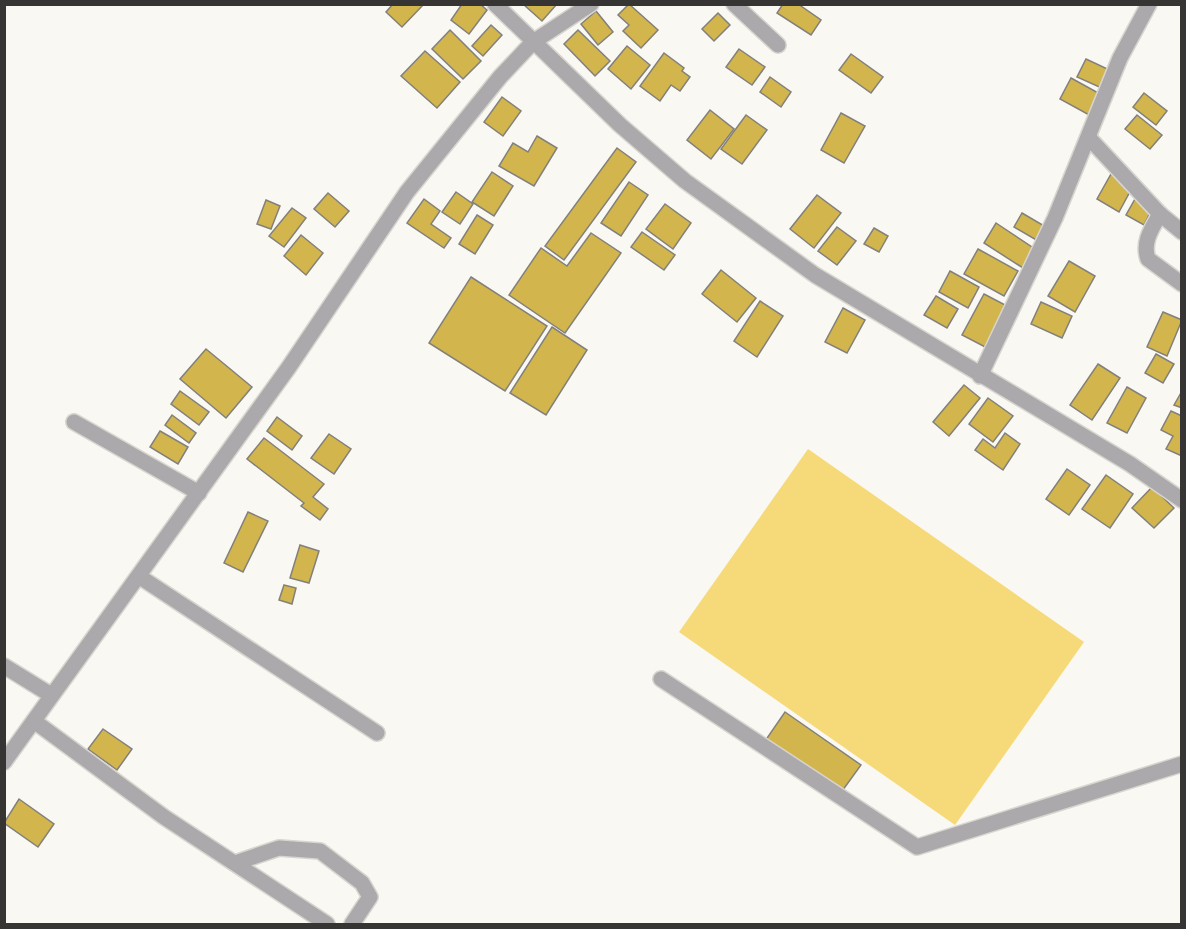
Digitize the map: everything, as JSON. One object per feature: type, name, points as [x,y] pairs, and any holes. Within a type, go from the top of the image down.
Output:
[{"type":"street","points":[[495,4],[620,125],[685,181],[815,274],[1180,496]]},
{"type":"street","points":[[4,762],[51,695],[140,577],[296,358],[407,192],[500,77],[533,42],[591,4]]},
{"type":"street","points":[[734,4],[778,45]]},
{"type":"street","points":[[980,376],[1055,218],[1120,58],[1149,4]]},
{"type":"street","points":[[1089,138],[1160,214],[1182,232]]},
{"type":"street","points":[[1160,214],[1148,237],[1146,253],[1148,259],[1182,284]]},
{"type":"street","points":[[74,422],[199,493]]},
{"type":"street","points":[[140,577],[377,733]]},
{"type":"street","points":[[4,666],[51,695]]},
{"type":"street","points":[[661,679],[917,847],[1182,764]]},
{"type":"street","points":[[34,721],[164,817],[327,924]]},
{"type":"street","points":[[235,863],[279,848],[320,851],[362,883],[370,897],[352,924]]},
{"type":"shaded area","points":[[808,449],[1084,642],[955,825],[679,632]]},
{"type":"building","points":[[393,4],[424,4],[402,27],[386,12]]},
{"type":"building","points":[[462,4],[480,4],[487,10],[469,34],[451,20]]},
{"type":"building","points":[[523,4],[557,4],[542,21]]},
{"type":"building","points":[[629,4],[658,30],[641,48],[623,31],[629,25],[618,15]]},
{"type":"building","points":[[783,4],[798,4],[821,20],[811,35],[777,13]]},
{"type":"building","points":[[596,11],[613,32],[598,45],[581,24]]},
{"type":"building","points":[[718,13],[730,25],[714,41],[702,29]]},
{"type":"building","points":[[491,25],[502,35],[483,56],[472,46]]},
{"type":"building","points":[[450,30],[481,61],[463,79],[432,49]]},
{"type":"building","points":[[578,30],[610,61],[595,76],[564,44]]},
{"type":"building","points":[[627,46],[650,65],[631,89],[608,69]]},
{"type":"building","points":[[739,49],[765,67],[752,85],[726,67]]},
{"type":"building","points":[[425,51],[460,82],[437,108],[401,76]]},
{"type":"building","points":[[664,53],[684,68],[682,71],[690,77],[680,91],[671,85],[660,101],[640,86]]},
{"type":"building","points":[[851,54],[883,77],[871,93],[839,70]]},
{"type":"building","points":[[1086,59],[1114,72],[1106,90],[1077,77]]},
{"type":"building","points":[[770,77],[791,92],[781,107],[760,92]]},
{"type":"building","points":[[1071,78],[1102,95],[1091,116],[1060,99]]},
{"type":"building","points":[[1144,93],[1167,111],[1156,125],[1133,107]]},
{"type":"building","points":[[502,97],[521,111],[503,136],[484,122]]},
{"type":"building","points":[[710,110],[734,129],[711,159],[687,140]]},
{"type":"building","points":[[841,113],[865,126],[844,163],[821,150]]},
{"type":"building","points":[[746,115],[767,130],[742,164],[721,149]]},
{"type":"building","points":[[1137,115],[1162,135],[1150,149],[1125,129]]},
{"type":"building","points":[[537,136],[557,148],[534,186],[499,166],[513,143],[528,152]]},
{"type":"building","points":[[617,148],[636,162],[564,260],[545,246]]},
{"type":"building","points":[[492,172],[513,186],[494,216],[472,202]]},
{"type":"building","points":[[1111,174],[1133,186],[1119,212],[1097,199]]},
{"type":"building","points":[[629,182],[648,195],[621,236],[601,223]]},
{"type":"building","points":[[456,192],[473,204],[460,224],[442,212]]},
{"type":"building","points":[[328,193],[349,211],[335,227],[314,209]]},
{"type":"building","points":[[817,195],[841,213],[814,248],[790,229]]},
{"type":"building","points":[[424,199],[440,211],[431,224],[451,238],[444,248],[407,223]]},
{"type":"building","points":[[1135,199],[1152,209],[1144,225],[1126,215]]},
{"type":"building","points":[[266,200],[280,206],[271,229],[257,224]]},
{"type":"building","points":[[665,204],[691,223],[673,249],[646,229]]},
{"type":"building","points":[[292,208],[306,218],[284,247],[269,236]]},
{"type":"building","points":[[1022,213],[1046,227],[1038,241],[1014,227]]},
{"type":"building","points":[[477,215],[493,225],[475,254],[459,244]]},
{"type":"building","points":[[996,223],[1035,249],[1023,268],[984,243]]},
{"type":"building","points":[[837,227],[856,241],[837,265],[818,251]]},
{"type":"building","points":[[874,228],[888,236],[879,252],[864,244]]},
{"type":"building","points":[[642,232],[675,255],[664,270],[631,247]]},
{"type":"building","points":[[591,233],[621,253],[565,333],[509,295],[541,248],[567,266]]},
{"type":"building","points":[[301,235],[323,253],[306,275],[284,256]]},
{"type":"building","points":[[978,249],[1018,271],[1004,296],[964,274]]},
{"type":"building","points":[[1069,261],[1095,276],[1075,312],[1048,296]]},
{"type":"building","points":[[721,270],[756,298],[737,322],[702,294]]},
{"type":"building","points":[[950,271],[979,287],[968,308],[939,292]]},
{"type":"building","points":[[471,277],[547,326],[505,391],[429,343]]},
{"type":"building","points":[[984,294],[1011,308],[989,349],[962,335]]},
{"type":"building","points":[[936,296],[958,309],[947,328],[924,315]]},
{"type":"building","points":[[760,301],[783,316],[757,357],[734,341]]},
{"type":"building","points":[[1041,302],[1072,316],[1062,338],[1031,324]]},
{"type":"building","points":[[843,308],[865,320],[847,353],[825,342]]},
{"type":"building","points":[[1163,312],[1182,320],[1167,356],[1147,347]]},
{"type":"building","points":[[552,327],[587,350],[546,415],[510,393]]},
{"type":"building","points":[[206,349],[252,387],[226,418],[180,379]]},
{"type":"building","points":[[1156,354],[1174,364],[1163,383],[1145,373]]},
{"type":"building","points":[[1098,364],[1120,378],[1092,420],[1070,405]]},
{"type":"building","points":[[964,385],[980,398],[949,436],[933,422]]},
{"type":"building","points":[[1127,387],[1146,398],[1127,433],[1107,423]]},
{"type":"building","points":[[180,391],[209,412],[199,425],[171,404]]},
{"type":"building","points":[[1182,391],[1182,408],[1174,405]]},
{"type":"building","points":[[988,398],[1013,416],[993,442],[969,424]]},
{"type":"building","points":[[1171,411],[1182,416],[1182,456],[1166,449],[1173,436],[1161,430]]},
{"type":"building","points":[[172,415],[196,433],[189,443],[165,425]]},
{"type":"building","points":[[277,417],[302,436],[292,450],[267,431]]},
{"type":"building","points":[[160,431],[188,447],[178,464],[150,447]]},
{"type":"building","points":[[1005,433],[1020,444],[1003,470],[975,450],[983,439],[995,448]]},
{"type":"building","points":[[329,434],[351,449],[334,474],[311,458]]},
{"type":"building","points":[[264,438],[324,484],[313,497],[328,509],[320,520],[301,506],[304,503],[247,459]]},
{"type":"building","points":[[1067,469],[1090,485],[1069,515],[1046,499]]},
{"type":"building","points":[[1106,475],[1133,494],[1110,528],[1082,509]]},
{"type":"building","points":[[1152,487],[1174,508],[1154,528],[1132,508]]},
{"type":"building","points":[[248,512],[268,521],[243,572],[224,563]]},
{"type":"building","points":[[300,545],[319,551],[309,583],[290,578]]},
{"type":"building","points":[[284,585],[296,588],[292,604],[279,600]]},
{"type":"building","points":[[785,712],[861,765],[840,794],[765,741]]},
{"type":"building","points":[[103,729],[132,749],[117,770],[88,749]]},
{"type":"building","points":[[19,799],[54,824],[38,847],[4,823]]}]
